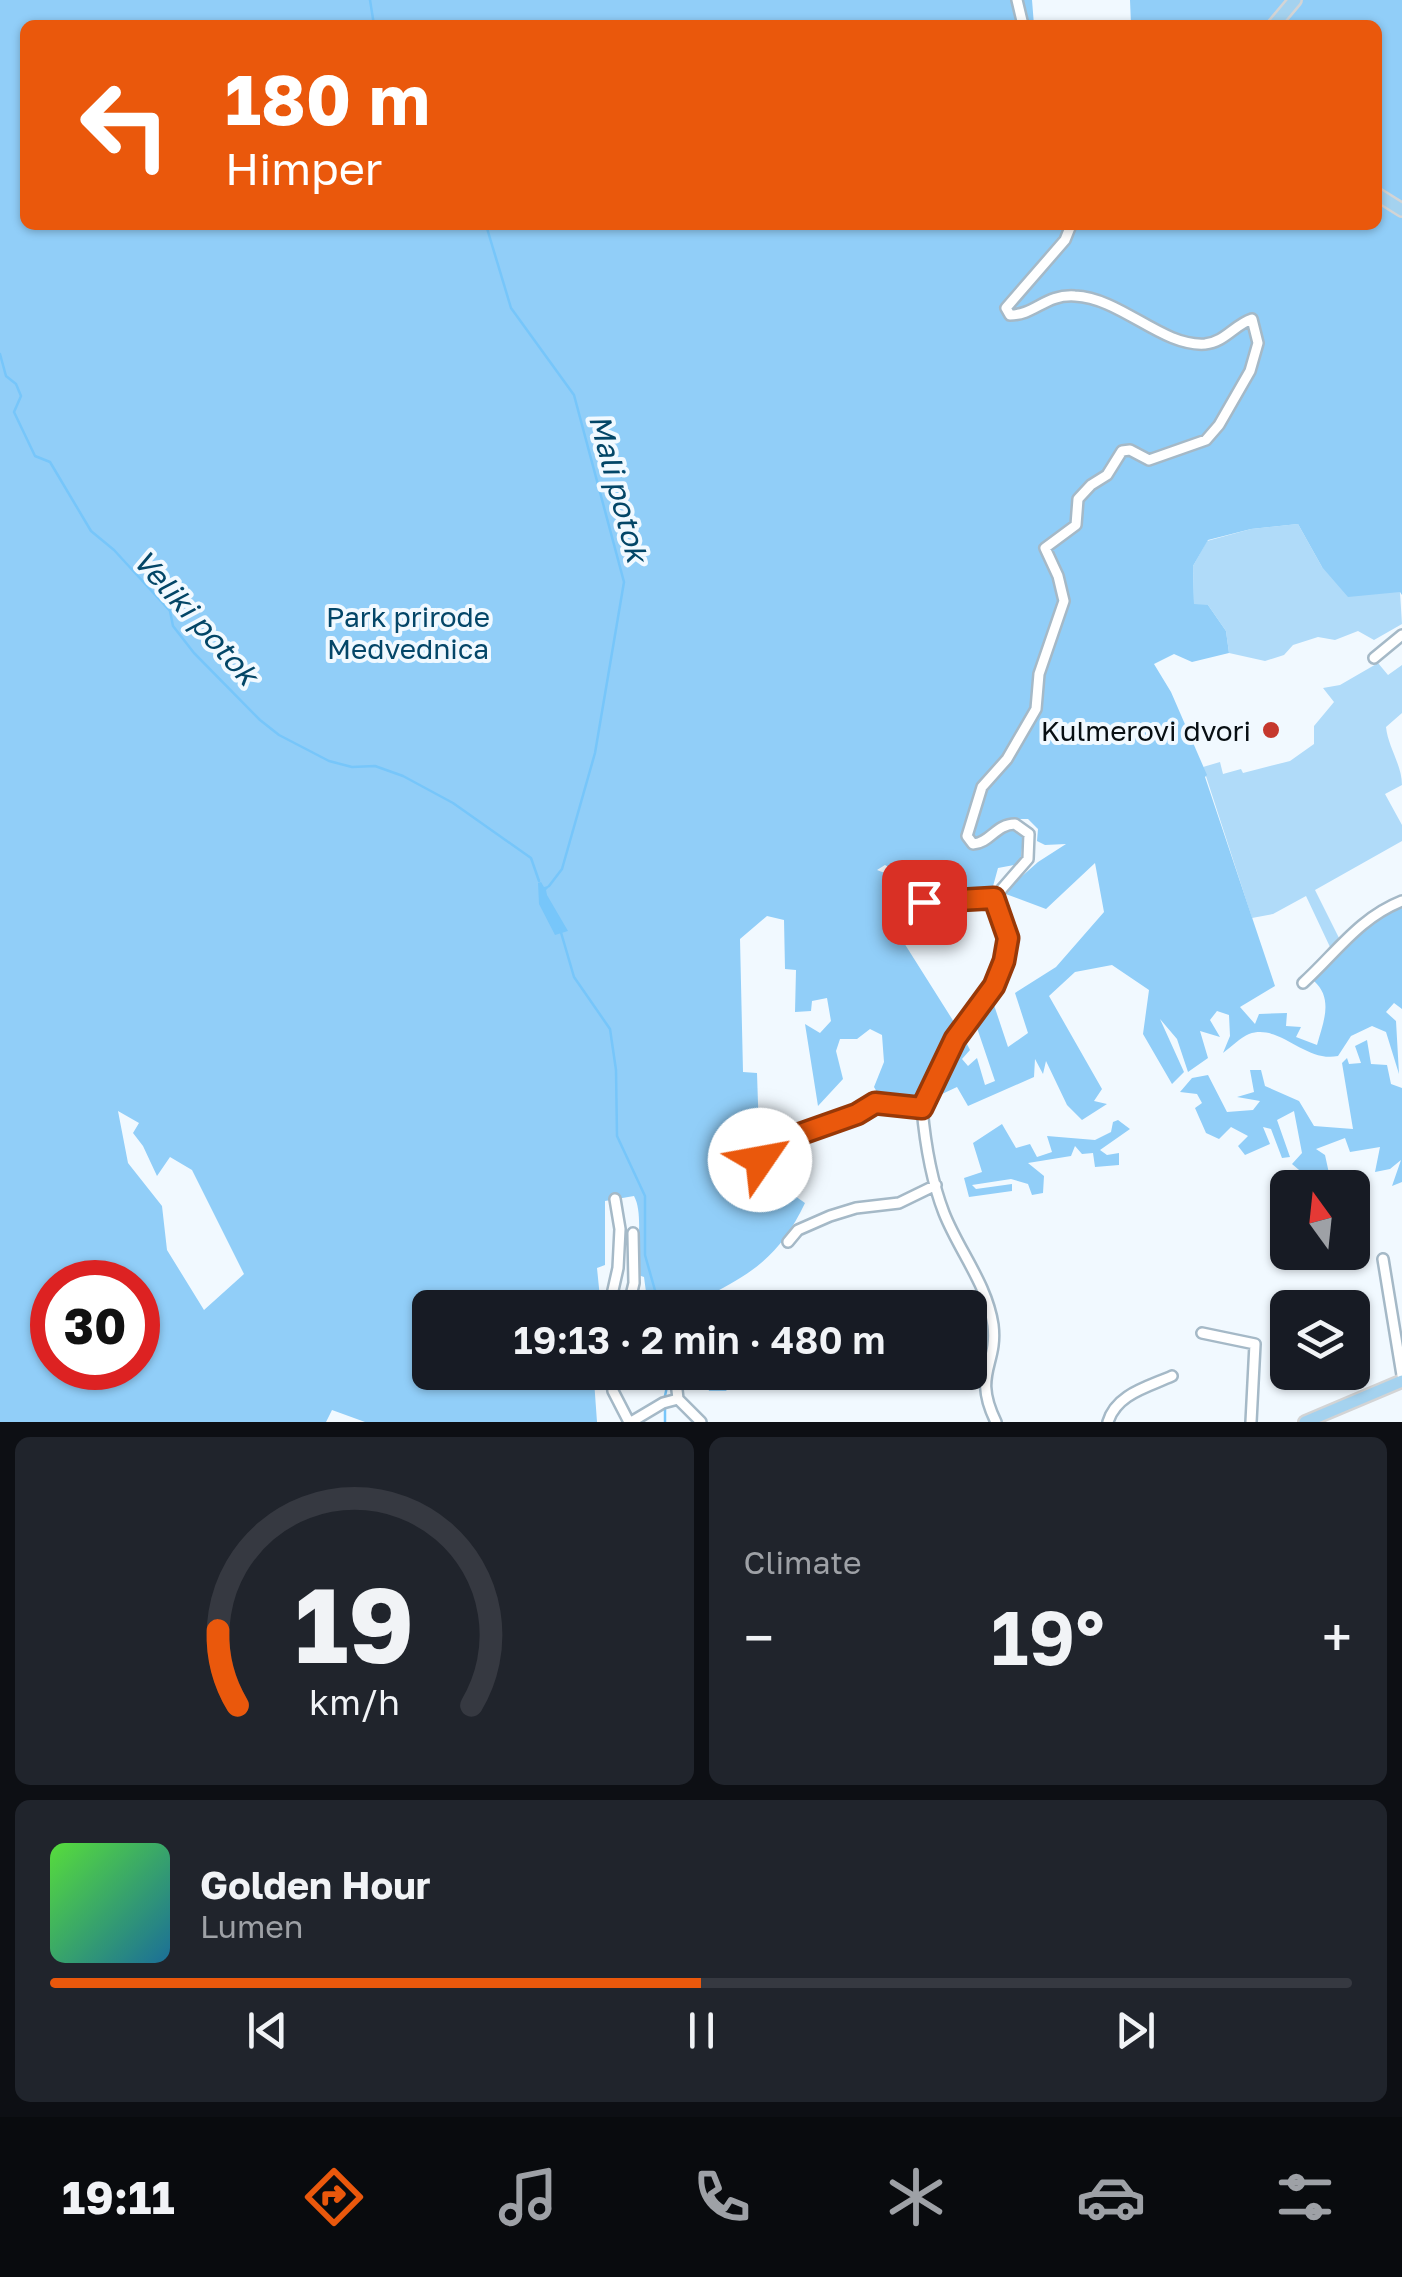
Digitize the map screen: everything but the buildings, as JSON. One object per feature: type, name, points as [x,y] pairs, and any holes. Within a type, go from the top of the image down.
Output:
[{"type":"main road","points":[[1278,20],[1295,0]]},
{"type":"main road","points":[[1306,1422],[1402,1378]]},
{"type":"street","points":[[914,926],[909,904],[994,898],[1030,854],[1029,834],[1015,824],[998,828],[979,844],[972,844],[967,836],[982,787],[1007,760],[1036,709],[1039,674],[1064,601],[1045,548],[1076,524],[1078,499],[1106,475],[1122,451],[1130,450],[1148,460],[1206,440],[1250,371],[1258,344],[1252,320],[1246,320],[1226,338],[1204,344],[1182,341],[1109,303],[1075,296],[1046,300],[1024,315],[1010,315],[1006,308],[1065,240],[1069,230]]},
{"type":"street","points":[[1374,658],[1402,636]]},
{"type":"street","points":[[994,898],[1008,938],[1004,961],[994,986],[955,1039],[922,1108],[944,1213],[982,1289],[991,1316],[993,1340],[984,1387],[996,1422]]},
{"type":"street","points":[[1303,984],[1366,921],[1402,901]]},
{"type":"street","points":[[740,1160],[745,1171],[751,1172],[772,1144],[857,1114],[875,1103],[922,1108]]},
{"type":"street","points":[[788,1242],[798,1230],[830,1216],[856,1208],[899,1203],[936,1185]]},
{"type":"street","points":[[613,1290],[620,1230],[615,1198]]},
{"type":"street","points":[[632,1290],[634,1233]]},
{"type":"street","points":[[1382,1259],[1402,1378]]},
{"type":"street","points":[[1202,1333],[1255,1344],[1251,1422]]},
{"type":"street","points":[[1108,1422],[1122,1399],[1172,1376]]},
{"type":"street","points":[[613,1390],[630,1422],[663,1403],[678,1400]]},
{"type":"street","points":[[677,1390],[678,1400],[702,1422]]},
{"type":"shaded area","points":[[1298,524],[1322,567],[1400,592],[1402,624],[1374,640],[1358,631],[1335,640],[1318,637],[1293,645],[1284,655],[1265,661],[1229,653],[1226,631],[1208,605],[1194,605],[1193,566],[1207,541],[1251,529]]},
{"type":"shaded area","points":[[1378,663],[1388,675],[1402,665],[1402,713],[1386,727],[1402,785],[1385,794],[1402,825],[1402,841],[1315,890],[1339,938],[1330,947],[1306,896],[1273,914],[1252,918],[1203,767],[1220,762],[1223,774],[1241,769],[1243,773],[1290,761],[1314,744],[1314,726],[1334,702],[1323,688],[1340,685]]},
{"type":"shaded area","points":[[541,882],[544,887],[551,885],[547,895],[568,931],[555,935],[539,904]]},
{"type":"green space","name":"Park prirode Medvednica","points":[[0,0],[1032,0],[1034,20],[20,20],[20,230],[1382,230],[1382,20],[1131,20],[1130,0],[1402,0],[1402,595],[1400,592],[1348,597],[1322,567],[1298,524],[1251,529],[1208,540],[1193,566],[1194,604],[1208,605],[1226,631],[1229,653],[1192,662],[1174,654],[1154,664],[1171,692],[1207,775],[1275,986],[1240,1007],[1255,1024],[1259,1014],[1287,1013],[1286,1026],[1301,1027],[1296,1037],[1317,1045],[1325,1003],[1314,981],[1365,928],[1402,908],[1402,1009],[1394,1003],[1386,1012],[1396,1021],[1399,1074],[1386,1032],[1372,1026],[1351,1036],[1338,1056],[1315,1054],[1260,1032],[1246,1035],[1223,1053],[1230,1036],[1229,1015],[1217,1011],[1210,1020],[1220,1037],[1200,1031],[1208,1058],[1188,1072],[1177,1039],[1160,1019],[1184,1072],[1172,1084],[1143,1034],[1149,990],[1112,965],[1075,972],[1049,996],[1102,1089],[1094,1101],[1107,1104],[1082,1120],[1067,1105],[1046,1061],[1043,1074],[1035,1059],[1034,1077],[968,1106],[957,1087],[927,1101],[962,1034],[970,1050],[962,1059],[968,1066],[977,1058],[985,1085],[995,1081],[975,1022],[992,999],[1008,1047],[1028,1033],[1015,993],[1056,967],[1104,912],[1095,863],[1046,909],[1003,893],[1066,844],[1045,845],[1037,841],[1038,829],[1028,819],[1006,819],[1024,832],[1020,864],[998,868],[992,890],[973,897],[919,901],[924,878],[908,890],[898,882],[899,873],[885,865],[877,870],[890,875],[891,882],[883,886],[886,893],[893,897],[909,894],[906,901],[910,921],[894,927],[959,1030],[921,1099],[881,1099],[874,1087],[884,1062],[882,1035],[870,1029],[857,1039],[840,1039],[836,1051],[843,1079],[818,1106],[805,1024],[820,1033],[831,1021],[827,998],[812,1001],[811,1011],[795,1012],[796,970],[785,969],[784,920],[767,916],[740,939],[743,1072],[757,1073],[759,1134],[764,1148],[754,1168],[745,1160],[740,1169],[764,1194],[769,1180],[781,1174],[797,1179],[788,1191],[805,1203],[786,1236],[764,1261],[718,1290],[646,1290],[644,1277],[638,1275],[639,1223],[634,1196],[605,1201],[605,1265],[597,1268],[599,1290],[412,1290],[412,1390],[595,1390],[597,1422],[365,1422],[332,1410],[326,1422],[0,1422]],"holes":[[[118,1111],[139,1123],[133,1133],[157,1176],[170,1157],[192,1170],[244,1274],[204,1310],[167,1250],[162,1206],[128,1163]]]},
{"type":"green space","points":[[1367,1040],[1371,1064],[1387,1065],[1391,1084],[1402,1088],[1402,1182],[1392,1186],[1401,1160],[1390,1169],[1375,1172],[1380,1147],[1350,1152],[1345,1138],[1316,1149],[1325,1155],[1328,1170],[1299,1170],[1292,1164],[1302,1153],[1294,1111],[1277,1120],[1290,1157],[1282,1158],[1271,1129],[1263,1127],[1270,1144],[1245,1155],[1238,1146],[1248,1136],[1231,1127],[1219,1139],[1206,1133],[1195,1108],[1202,1103],[1197,1094],[1180,1092],[1192,1078],[1208,1075],[1227,1112],[1253,1110],[1260,1101],[1237,1097],[1254,1092],[1250,1070],[1261,1070],[1265,1086],[1299,1101],[1314,1126],[1353,1129],[1342,1063],[1347,1058],[1349,1064],[1361,1063],[1355,1046]]},
{"type":"green space","points":[[1118,1120],[1130,1129],[1100,1150],[1107,1155],[1119,1153],[1119,1165],[1095,1167],[1093,1153],[1082,1154],[1075,1146],[1071,1156],[1028,1163],[1044,1176],[1043,1193],[1032,1195],[1028,1184],[1011,1179],[972,1185],[976,1189],[1012,1184],[1012,1191],[969,1197],[964,1178],[982,1172],[973,1143],[1002,1124],[1016,1148],[1030,1144],[1037,1157],[1052,1152],[1047,1136],[1095,1140],[1111,1132],[1113,1122]]},
{"type":"waterway","name":"Mali potok","points":[[370,0],[373,20]]},
{"type":"waterway","name":"Mali potok","points":[[488,230],[511,308],[574,395],[624,582],[595,753],[562,869],[549,886]]},
{"type":"waterway","name":"Veliki potok","points":[[0,354],[6,376],[16,384],[21,396],[14,412],[35,456],[50,462],[91,531],[114,550],[170,611],[173,626],[194,653],[260,720],[279,735],[329,761],[352,767],[375,766],[453,803],[531,858],[539,881]]},
{"type":"waterway","points":[[560,929],[574,977],[610,1029],[616,1070],[617,1136],[645,1196],[645,1255],[655,1290]]},
{"type":"waterway","points":[[665,1396],[666,1390]]},
{"type":"waterway","points":[[665,1408],[665,1422]]},
{"type":"place","name":"Kulmerovi dvori","points":[[1271,730]]},
{"type":"route","points":[[760,1160],[772,1144],[857,1114],[875,1103],[922,1108],[964,1024],[994,986],[1008,943],[994,898],[924,902]]}]
